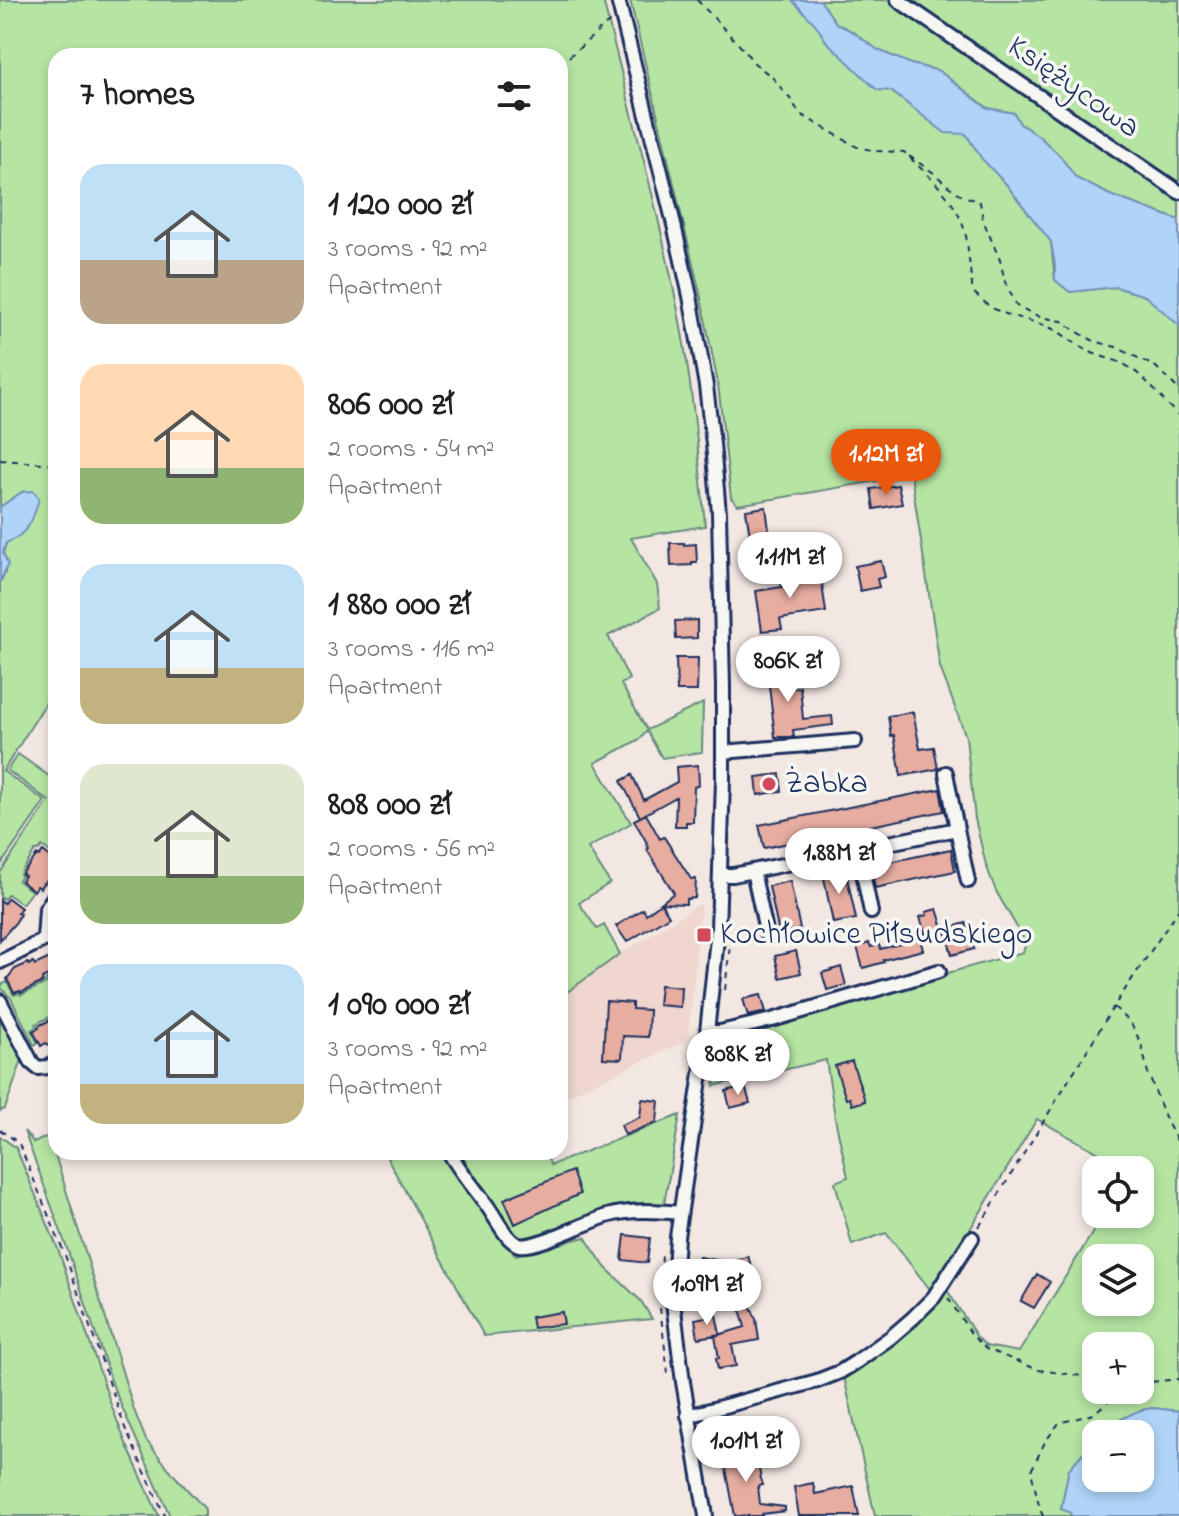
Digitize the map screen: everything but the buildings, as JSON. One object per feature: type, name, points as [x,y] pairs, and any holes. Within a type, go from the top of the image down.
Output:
[{"type":"street","name":"Księżycowa","points":[[898,0],[1179,192]]},
{"type":"street","points":[[619,6],[682,260],[706,386],[721,548],[723,752],[717,949],[680,1213],[673,1302],[688,1416],[706,1516]]},
{"type":"street","points":[[723,752],[855,741]]},
{"type":"street","points":[[946,773],[968,881]]},
{"type":"street","points":[[721,875],[957,829]]},
{"type":"street","points":[[858,849],[871,912]]},
{"type":"street","points":[[753,871],[767,936]]},
{"type":"street","points":[[0,962],[48,938]]},
{"type":"street","points":[[707,1032],[772,1020],[939,971]]},
{"type":"street","points":[[0,1001],[32,1063],[38,1068],[48,1067]]},
{"type":"street","points":[[453,1160],[505,1233],[519,1245],[532,1245],[621,1213],[680,1213]]},
{"type":"street","points":[[688,1416],[840,1372],[913,1318],[941,1287],[972,1238]]},
{"type":"path","points":[[697,0],[753,62],[772,77],[800,114],[857,147],[904,152],[961,195],[980,202],[983,220],[1000,260],[1005,282],[1017,306],[1040,317],[1062,321],[1094,341],[1116,347],[1156,367],[1179,390]]},
{"type":"path","points":[[568,57],[619,6]]},
{"type":"path","points":[[904,152],[935,181],[958,214],[966,235],[973,292],[991,307],[1039,323],[1094,354],[1130,368],[1179,416]]},
{"type":"path","points":[[0,460],[48,463]]},
{"type":"path","points":[[972,1238],[1114,1006],[1179,909]]},
{"type":"path","points":[[724,997],[730,955]]},
{"type":"path","points":[[1114,1006],[1130,1022],[1141,1043],[1148,1073],[1179,1145]]},
{"type":"path","points":[[0,1130],[19,1144],[65,1255],[125,1428],[165,1516]]},
{"type":"path","points":[[941,1287],[972,1335],[986,1349],[1039,1370],[1082,1376]]},
{"type":"path","points":[[1154,1382],[1179,1379]]},
{"type":"path","points":[[1043,1516],[1031,1471],[1045,1442],[1059,1423],[1093,1414],[1105,1404]]},
{"type":"shaded area","points":[[701,905],[688,1040],[568,1095],[568,991],[619,955]]},
{"type":"green space","points":[[0,0],[603,0],[676,301],[691,389],[705,526],[631,538],[657,584],[660,608],[608,636],[629,679],[621,684],[647,730],[703,703],[702,752],[662,758],[647,731],[640,739],[595,763],[631,823],[588,848],[610,883],[579,903],[597,929],[604,925],[620,954],[568,991],[568,48],[48,48],[48,700],[3,771],[45,801],[0,866],[0,582],[5,573],[3,553],[22,492],[0,507]]},
{"type":"green space","points":[[630,0],[792,0],[816,24],[826,41],[914,109],[966,134],[982,159],[1006,184],[1051,242],[1055,280],[1070,292],[1116,287],[1146,296],[1179,325],[1179,1411],[1152,1408],[1120,1420],[1082,1420],[1082,1454],[1069,1469],[1061,1508],[1072,1516],[875,1516],[844,1377],[900,1336],[945,1287],[986,1346],[1019,1352],[1082,1250],[1082,1316],[1154,1316],[1154,1244],[1086,1244],[1095,1228],[1154,1228],[1154,1156],[1104,1156],[1037,1119],[932,1292],[886,1233],[852,1245],[835,1182],[848,1177],[826,1060],[714,1086],[722,1036],[1023,952],[1026,943],[996,891],[986,865],[975,819],[966,737],[940,667],[911,475],[738,505],[731,498],[718,384],[700,293]]},
{"type":"green space","points":[[820,0],[1179,0],[1179,220],[1110,195],[1076,178],[1060,156],[1039,136],[1020,124],[1014,113],[988,108],[939,71],[911,64],[878,50],[836,23]]},
{"type":"green space","points":[[18,754],[48,775],[48,800],[7,770]]},
{"type":"green space","points":[[48,802],[48,850],[42,846],[35,851],[20,874],[22,876],[18,881],[32,891],[22,904],[8,894],[0,900],[0,873]]},
{"type":"green space","points":[[46,980],[48,1018],[35,1024],[36,1027],[31,1030],[38,1043],[34,1045],[11,998],[1,985],[7,982],[14,995],[21,995],[46,983]]},
{"type":"green space","points":[[0,1017],[22,1060],[5,1109],[0,1111]]},
{"type":"green space","points":[[680,1115],[664,1204],[622,1205],[526,1240],[511,1233],[465,1160],[548,1160],[551,1165]]},
{"type":"green space","points":[[24,1131],[34,1143],[48,1136],[48,1160],[57,1160],[146,1440],[205,1509],[205,1516],[170,1516],[114,1389]]},
{"type":"green space","points":[[0,1136],[16,1148],[58,1249],[125,1441],[159,1516],[0,1516]]},
{"type":"green space","points":[[388,1160],[449,1160],[515,1255],[585,1237],[605,1267],[641,1301],[652,1319],[484,1336]]},
{"type":"water","points":[[792,0],[820,0],[836,23],[878,50],[911,64],[939,71],[987,108],[1014,113],[1020,124],[1039,136],[1060,156],[1076,178],[1110,195],[1179,220],[1179,325],[1145,296],[1116,287],[1070,292],[1055,280],[1051,242],[1006,184],[982,159],[966,134],[945,133],[891,91],[877,90],[826,41],[816,25]]},
{"type":"water","points":[[33,491],[39,498],[34,513],[25,531],[6,543],[3,553],[8,564],[0,582],[0,507],[22,492]]},
{"type":"water","points":[[1145,1409],[1179,1411],[1179,1516],[1072,1516],[1061,1509],[1069,1469],[1082,1454],[1082,1492],[1154,1492],[1154,1420],[1121,1420]]},
{"type":"place","name":"Żabka","points":[[769,784]]},
{"type":"place","name":"Kochłowice Piłsudskiego","points":[[704,935]]}]
